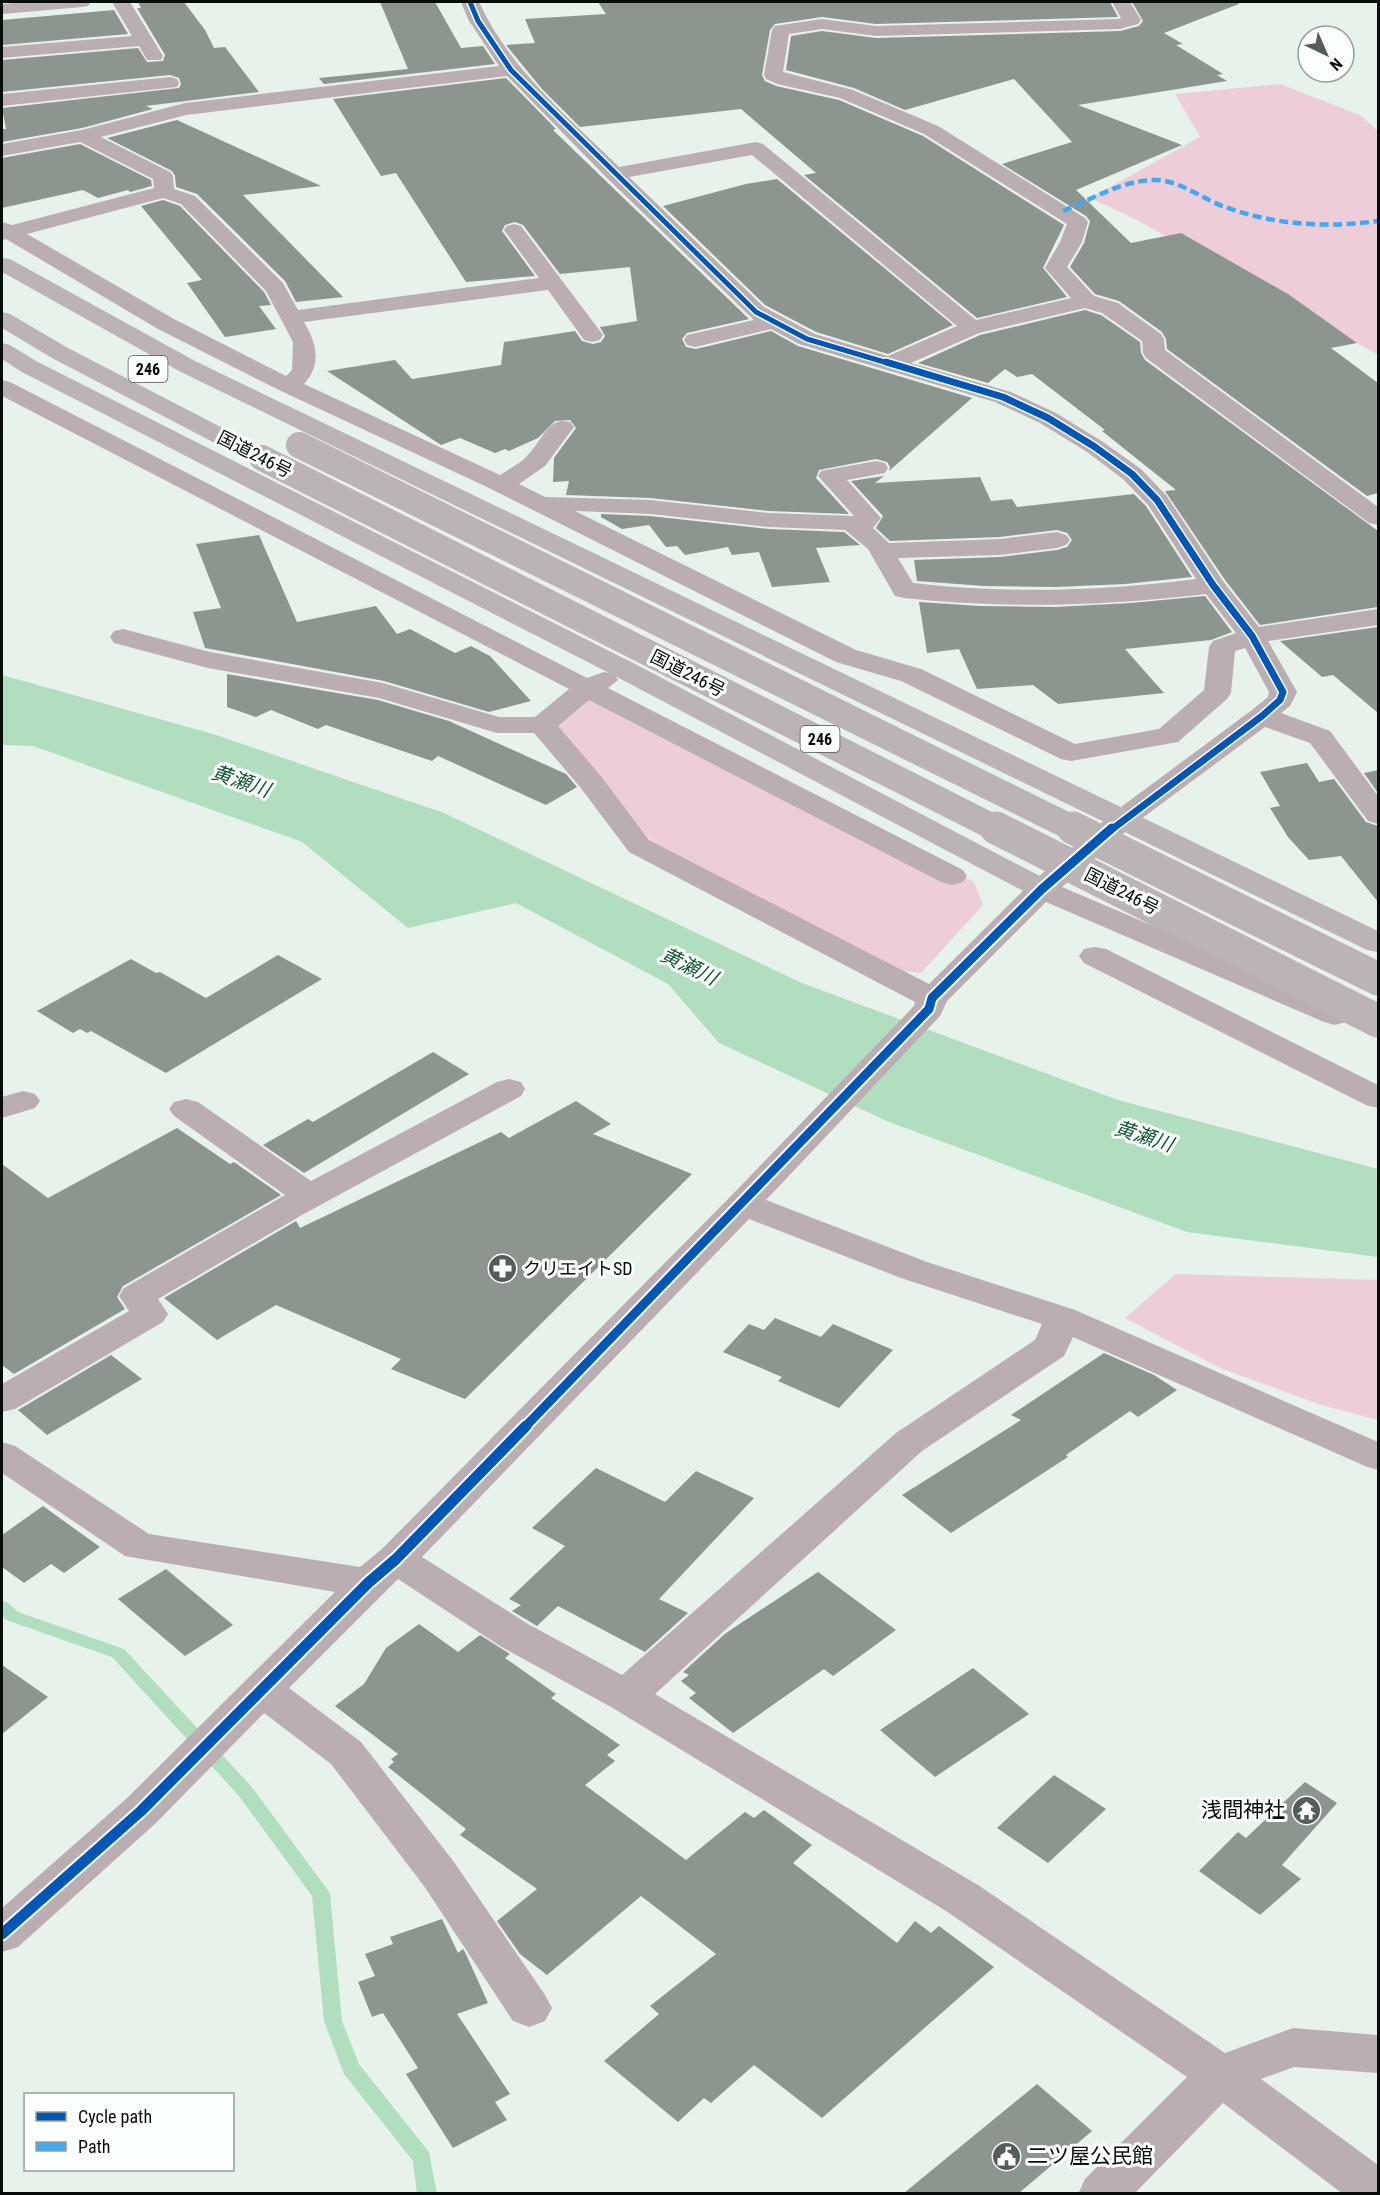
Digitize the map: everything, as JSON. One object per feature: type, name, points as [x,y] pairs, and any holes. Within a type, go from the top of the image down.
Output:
[{"type":"highway","points":[[2,264],[188,366],[1378,943]]},
{"type":"highway","points":[[2,286],[58,320]]},
{"type":"highway","name":"国道246号","points":[[2,319],[60,353],[262,458],[1378,1021]]},
{"type":"highway","points":[[2,350],[28,366],[625,670],[1042,890]]},
{"type":"highway","name":"国道246号","points":[[139,364],[1378,979]]},
{"type":"street","points":[[2,9],[82,2]]},
{"type":"street","points":[[121,2],[185,109]]},
{"type":"street","points":[[2,1934],[141,1811],[382,1571],[748,1197],[1042,890],[1123,819],[1262,716],[1280,700],[1283,692],[1252,636],[1213,585],[1157,500],[1132,474],[1095,447],[1048,418],[1003,397],[952,380],[888,364],[807,339],[756,312],[614,174],[512,70],[478,21],[470,2]]},
{"type":"street","points":[[1086,301],[1056,268],[1071,242],[1078,222],[1063,211],[931,130],[846,94],[784,80],[773,75],[780,30],[824,16],[876,31],[1120,24],[1132,20],[1121,2]]},
{"type":"street","points":[[2,53],[145,40]]},
{"type":"street","points":[[2,150],[83,136],[185,109],[512,70]]},
{"type":"street","points":[[2,100],[170,83]]},
{"type":"street","points":[[83,136],[163,176],[164,192]]},
{"type":"street","points":[[614,174],[756,148],[972,328]]},
{"type":"street","points":[[4,231],[164,192],[188,200],[276,288],[292,317],[304,342],[303,371],[289,386]]},
{"type":"street","points":[[514,230],[592,335]]},
{"type":"street","points":[[4,231],[166,324],[289,386],[502,485],[846,656],[911,675],[1071,753],[1168,736],[1217,693],[1222,647],[1252,636],[1378,617]]},
{"type":"street","points":[[292,317],[554,283]]},
{"type":"street","points":[[888,364],[972,328],[1086,301],[1110,308],[1153,339],[1154,353],[1378,518]]},
{"type":"street","points":[[695,340],[772,322]]},
{"type":"street","points":[[2,387],[952,876]]},
{"type":"street","points":[[502,485],[536,461],[562,427]]},
{"type":"street","points":[[858,529],[869,518],[830,476],[876,468]]},
{"type":"street","points":[[538,503],[650,507],[768,520],[852,523],[878,545],[904,590],[956,597],[1080,599],[1139,595],[1213,585]]},
{"type":"street","points":[[881,551],[1000,547],[1057,540]]},
{"type":"street","points":[[123,637],[208,660],[383,691],[496,725],[542,725],[587,688],[625,670]]},
{"type":"street","points":[[1262,716],[1320,737],[1378,815]]},
{"type":"street","points":[[542,725],[590,780],[639,846],[931,1004]]},
{"type":"street","points":[[1042,890],[1378,1033]]},
{"type":"street","points":[[1095,957],[1378,1098]]},
{"type":"street","points":[[2,1400],[150,1314],[137,1296],[309,1197],[509,1089]]},
{"type":"street","points":[[186,1109],[309,1197]]},
{"type":"street","points":[[748,1197],[914,1270],[1062,1318],[1378,1457]]},
{"type":"street","points":[[626,1696],[909,1442],[1051,1347],[1062,1318]]},
{"type":"street","points":[[2,1455],[140,1546],[382,1571],[514,1635],[626,1696],[962,1898],[1220,2075],[1378,2192]]},
{"type":"street","points":[[262,1689],[346,1753],[439,1874],[529,2008]]},
{"type":"street","points":[[1102,2193],[1220,2075],[1293,2047],[1378,2054]]},
{"type":"shaded area","points":[[1280,84],[1360,115],[1378,131],[1378,355],[1137,220],[1090,198],[1200,137],[1175,94]]},
{"type":"shaded area","points":[[605,689],[974,882],[983,905],[921,973],[886,969],[664,854],[544,729]]},
{"type":"shaded area","points":[[1176,1274],[1378,1280],[1378,1420],[1321,1405],[1220,1368],[1125,1318]]},
{"type":"water","name":"黄瀬川","points":[[2,675],[213,734],[444,813],[802,983],[1118,1100],[1378,1169],[1378,1257],[1187,1232],[889,1122],[719,1043],[668,984],[516,903],[408,928],[302,842],[33,746],[2,745]]},
{"type":"building","points":[[138,2],[184,2],[205,30],[214,48],[225,47],[259,92],[146,106],[153,109],[82,128],[2,142],[2,129],[6,129],[2,108],[179,88],[181,84],[179,78],[170,75],[2,92],[2,60],[138,48],[147,62],[163,61],[165,55],[137,8],[141,8]]},
{"type":"building","points":[[380,2],[435,2],[461,48],[483,46],[495,64],[324,84],[319,78],[408,69]]},
{"type":"building","points":[[598,2],[1110,2],[1118,17],[876,24],[822,17],[775,24],[770,30],[762,75],[765,81],[776,86],[839,100],[923,136],[1064,225],[1043,268],[1067,297],[977,318],[804,175],[816,173],[741,109],[580,127],[542,89],[506,45],[535,43],[525,19],[606,14]]},
{"type":"building","points":[[1132,2],[1238,2],[1239,4],[1164,33],[1183,44],[1176,45],[1223,74],[1217,75],[1227,81],[1078,105],[1182,145],[1076,190],[1131,243],[1181,233],[1288,294],[1357,343],[1331,348],[1378,383],[1378,493],[1367,496],[1167,349],[1166,339],[1162,332],[1119,301],[1095,294],[1070,267],[1084,243],[1090,221],[1086,216],[1002,164],[1072,142],[1014,79],[905,110],[854,88],[786,70],[791,36],[822,31],[876,38],[1120,31],[1139,26],[1143,21]]},
{"type":"building","points":[[114,10],[128,34],[2,45],[2,20]]},
{"type":"building","points":[[506,78],[556,129],[553,130],[749,319],[687,333],[682,339],[686,347],[696,349],[771,331],[798,346],[972,398],[889,471],[890,467],[887,462],[876,459],[819,470],[816,478],[849,514],[769,511],[650,498],[566,495],[569,481],[553,482],[554,458],[576,428],[570,420],[555,421],[538,438],[509,451],[505,449],[495,453],[460,438],[441,445],[327,371],[395,360],[412,379],[501,365],[504,342],[575,331],[582,341],[593,344],[601,342],[605,336],[600,327],[637,321],[630,267],[560,274],[523,225],[515,222],[505,225],[502,231],[535,276],[466,282],[396,173],[381,176],[333,99]]},
{"type":"building","points":[[177,120],[321,186],[243,195],[343,297],[296,302],[285,281],[197,194],[176,187],[172,171],[107,138]]},
{"type":"building","points":[[80,144],[151,180],[152,186],[98,198],[83,190],[2,208],[2,158]]},
{"type":"building","points":[[777,179],[953,325],[888,354],[816,332],[765,305],[663,206],[746,184]]},
{"type":"building","points":[[163,200],[180,206],[264,292],[271,305],[259,306],[276,329],[225,337],[187,283],[202,280],[141,206]]},
{"type":"building","points":[[1085,310],[1101,315],[1140,342],[1141,353],[1145,360],[1378,531],[1378,607],[1260,625],[1225,580],[1165,491],[1176,490],[1102,431],[1105,430],[1032,374],[1017,377],[1005,369],[988,383],[918,363],[980,335]]},
{"type":"building","points":[[884,476],[875,483],[980,477],[991,501],[1012,499],[1017,507],[1134,494],[1146,506],[1192,577],[1125,584],[1055,587],[984,586],[917,581],[914,560],[1000,557],[1057,550],[1067,547],[1072,540],[1067,533],[1057,530],[1000,537],[890,541],[876,528],[883,516],[851,481]]},
{"type":"building","points":[[601,514],[650,516],[769,529],[844,532],[860,545],[816,548],[830,582],[772,587],[759,552],[732,555],[728,547],[685,555],[677,546],[666,547],[649,525],[622,529],[601,517]]},
{"type":"building","points":[[259,535],[297,622],[376,606],[397,634],[410,629],[455,653],[471,646],[490,656],[531,701],[489,712],[384,681],[205,648],[193,612],[221,608],[196,544]]},
{"type":"building","points":[[1205,596],[1232,632],[1211,640],[1125,649],[1164,693],[1058,704],[1033,685],[977,689],[959,649],[927,653],[919,602],[1055,607]]},
{"type":"building","points":[[1378,627],[1378,713],[1333,675],[1322,677],[1280,641]]},
{"type":"building","points":[[227,674],[378,700],[449,721],[566,774],[577,787],[546,805],[438,756],[432,761],[326,725],[318,729],[271,710],[256,717],[227,707]]},
{"type":"building","points":[[1307,763],[1319,782],[1334,779],[1366,822],[1378,826],[1378,902],[1341,856],[1309,860],[1288,837],[1270,808],[1280,806],[1260,772]]},
{"type":"building","points":[[1378,770],[1378,793],[1364,773]]},
{"type":"building","points":[[278,955],[322,979],[166,1073],[91,1031],[87,1033],[80,1029],[73,1033],[37,1011],[131,959],[156,973],[160,972],[206,998]]},
{"type":"building","points":[[433,1052],[469,1074],[304,1173],[263,1145],[308,1119],[313,1122]]},
{"type":"building","points":[[576,1101],[611,1124],[593,1134],[692,1174],[465,1399],[391,1369],[401,1359],[276,1305],[217,1340],[164,1298],[296,1221],[300,1228],[501,1132],[509,1138]]},
{"type":"building","points":[[177,1128],[230,1164],[234,1162],[281,1195],[123,1286],[117,1297],[125,1309],[14,1374],[2,1365],[2,1164],[48,1198]]},
{"type":"building","points":[[775,1318],[821,1337],[833,1324],[893,1350],[839,1408],[778,1381],[782,1377],[723,1352],[749,1324],[764,1330]]},
{"type":"building","points":[[1104,1353],[1154,1375],[1177,1390],[1138,1417],[1130,1411],[1066,1455],[1068,1457],[951,1533],[902,1495],[1021,1420],[1011,1415]]},
{"type":"building","points":[[111,1355],[142,1379],[47,1435],[18,1410]]},
{"type":"building","points":[[596,1468],[665,1502],[696,1471],[754,1498],[659,1599],[688,1613],[645,1652],[558,1606],[537,1626],[512,1611],[521,1605],[509,1599],[565,1546],[532,1528]]},
{"type":"building","points":[[43,1506],[100,1547],[64,1573],[51,1564],[24,1583],[2,1567],[2,1535]]},
{"type":"building","points":[[166,1569],[233,1625],[185,1656],[118,1599]]},
{"type":"building","points":[[818,1572],[896,1630],[833,1676],[824,1669],[733,1733],[689,1698],[696,1693],[681,1681],[689,1675],[683,1672],[726,1633]]},
{"type":"building","points":[[419,1624],[458,1652],[480,1635],[510,1654],[505,1658],[556,1694],[551,1698],[620,1745],[607,1755],[615,1761],[585,1785],[686,1860],[745,1812],[754,1818],[764,1810],[812,1845],[793,1863],[897,1943],[915,1921],[931,1933],[939,1926],[994,1967],[822,2118],[754,2065],[711,2103],[704,2098],[678,2122],[604,2061],[659,2014],[650,2006],[716,1954],[641,1896],[547,1975],[520,1954],[497,1921],[537,1889],[460,1835],[466,1829],[388,1767],[394,1762],[391,1759],[398,1754],[335,1706],[364,1684],[386,1648]]},
{"type":"building","points":[[2,1665],[48,1697],[2,1734]]},
{"type":"building","points":[[973,1668],[1029,1714],[935,1777],[880,1730]]},
{"type":"building","points":[[1054,1775],[1106,1809],[1048,1863],[997,1828]]},
{"type":"building","points":[[1305,1782],[1337,1803],[1282,1865],[1301,1879],[1260,1915],[1199,1871],[1238,1832],[1246,1838]]},
{"type":"building","points":[[442,1919],[458,1953],[463,1949],[465,1952],[488,2003],[457,2014],[510,2094],[495,2102],[507,2120],[453,2148],[406,2074],[418,2068],[383,2013],[372,2017],[358,1982],[375,1976],[365,1954],[393,1944],[390,1937]]},
{"type":"building","points":[[1037,2084],[1092,2131],[1019,2193],[904,2193]]},
{"type":"waterway","points":[[2,1607],[12,1616],[118,1653],[245,1791],[321,1894],[333,2021],[351,2068],[422,2158],[427,2194]]},
{"type":"marked path","points":[[1063,211],[1119,187],[1154,180],[1169,182],[1228,209],[1270,220],[1314,225],[1378,221]]},
{"type":"cycle path","points":[[2,1934],[141,1811],[368,1583],[396,1559],[743,1204],[929,1009],[932,998],[1042,889],[1123,819],[1262,716],[1280,700],[1283,692],[1252,636],[1213,585],[1157,500],[1132,474],[1095,447],[1048,418],[1003,397],[807,339],[756,312],[511,70],[478,21],[470,2]]},
{"type":"place","name":"クリエイトSD","points":[[502,1268]]},
{"type":"place","name":"浅間神社","points":[[1306,1810]]},
{"type":"place","name":"二ツ屋公民館","points":[[1006,2156]]}]
